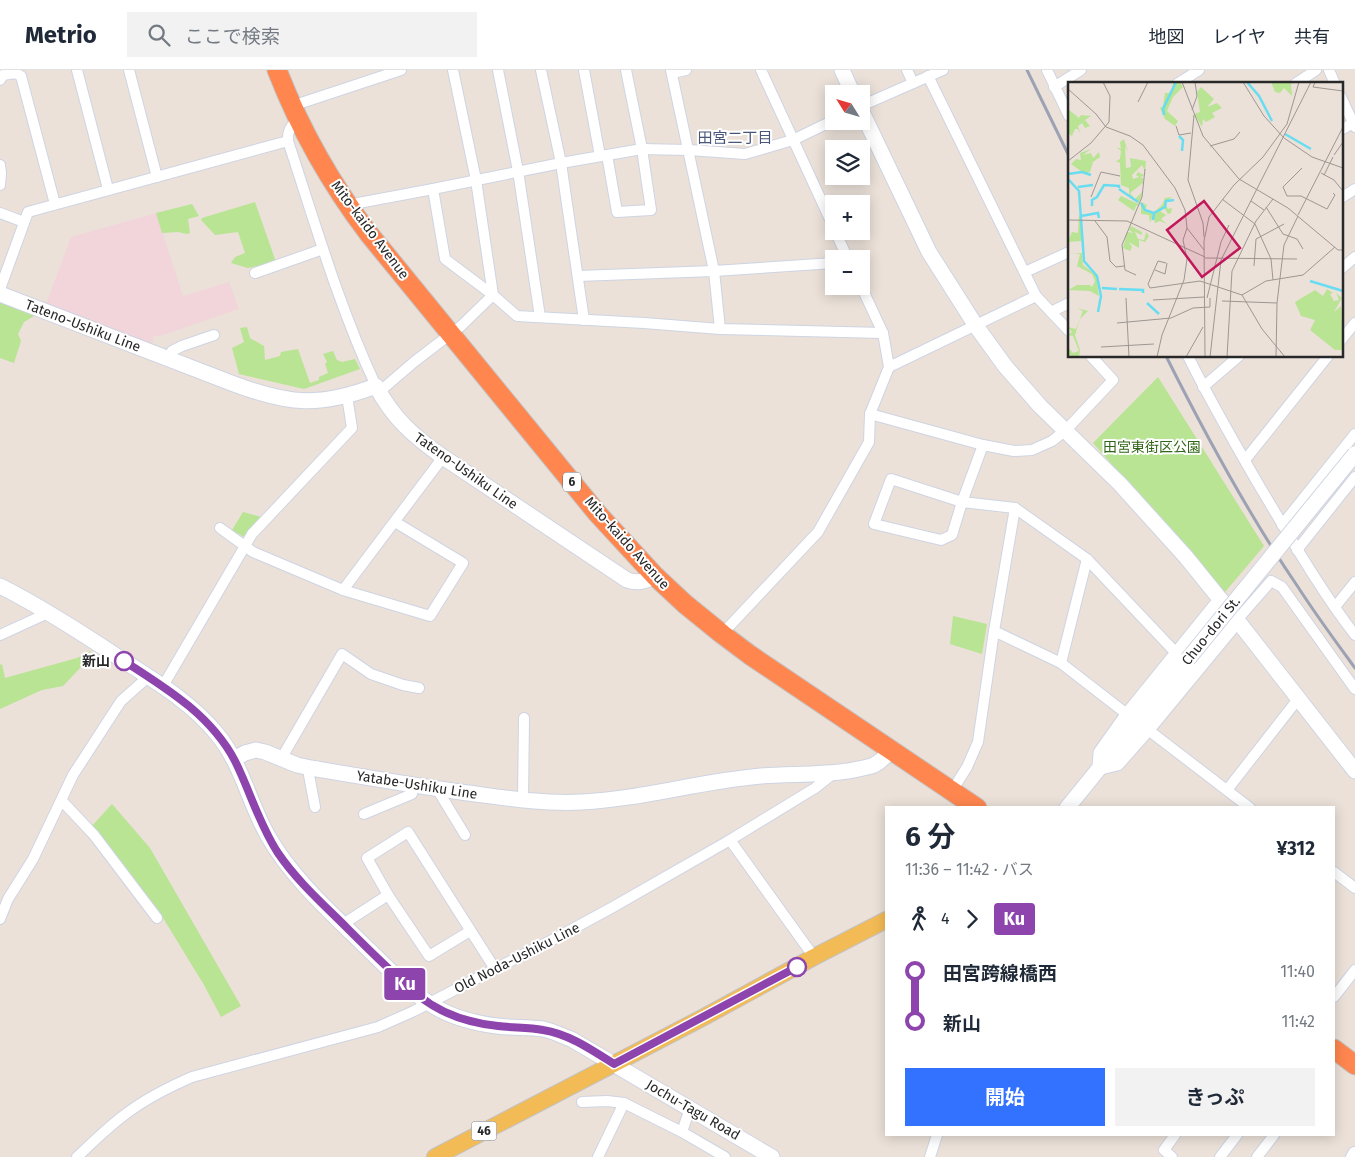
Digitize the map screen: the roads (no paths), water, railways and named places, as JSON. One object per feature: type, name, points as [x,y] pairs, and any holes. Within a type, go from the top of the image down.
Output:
[{"type":"highway","name":"Mito-kaido Avenue","points":[[277,70],[295,113],[316,153],[348,205],[369,234],[597,513],[655,576],[685,604],[722,634],[974,806]]},
{"type":"highway","points":[[1335,1053],[1355,1065]]},
{"type":"main road","name":"46","points":[[435,1157],[704,1017],[814,957],[885,922]]},
{"type":"street","points":[[77,70],[108,189]]},
{"type":"street","points":[[128,70],[157,177]]},
{"type":"street","points":[[402,70],[295,113],[288,134],[288,141],[323,249],[354,335],[378,389],[461,326],[492,295]]},
{"type":"street","points":[[454,70],[476,180],[492,295]]},
{"type":"street","points":[[498,70],[518,171],[540,317]]},
{"type":"street","points":[[541,70],[561,163],[584,320]]},
{"type":"street","points":[[584,70],[616,212],[652,210],[626,70]]},
{"type":"street","points":[[686,70],[671,72],[714,271],[720,329]]},
{"type":"street","points":[[761,70],[825,209]]},
{"type":"street","points":[[842,70],[849,85]]},
{"type":"street","points":[[907,70],[913,83]]},
{"type":"street","points":[[870,102],[943,70]]},
{"type":"street","points":[[1047,70],[1068,114]]},
{"type":"street","points":[[1054,87],[1081,70]]},
{"type":"street","points":[[1180,82],[1199,70]]},
{"type":"street","points":[[1298,82],[1316,70]]},
{"type":"street","points":[[1329,70],[1334,82]]},
{"type":"street","points":[[0,80],[3,76],[15,72],[21,76],[55,204]]},
{"type":"street","points":[[928,76],[1036,296],[1068,330]]},
{"type":"street","points":[[1342,99],[1354,125],[1342,130]]},
{"type":"street","points":[[348,205],[518,171],[642,149],[746,154],[793,140],[825,124]]},
{"type":"street","points":[[870,129],[929,252],[976,326],[1005,366],[1040,406],[1120,484],[1186,557],[1355,771]]},
{"type":"street","points":[[0,289],[28,212],[288,141]]},
{"type":"street","points":[[0,165],[2,172],[0,185]]},
{"type":"street","points":[[434,189],[445,259],[517,316],[720,329],[883,333]]},
{"type":"street","points":[[1342,197],[1355,189]]},
{"type":"street","points":[[0,212],[24,222]]},
{"type":"street","points":[[255,273],[323,249]]},
{"type":"street","points":[[1025,272],[1068,252]]},
{"type":"street","points":[[1342,268],[1355,257]]},
{"type":"street","points":[[578,276],[714,271],[825,264]]},
{"type":"street","name":"Tateno-Ushiku Line","points":[[0,294],[256,392],[275,397],[307,402],[378,389],[392,411],[407,429],[443,457],[627,580],[634,583],[643,582],[655,576]]},
{"type":"street","points":[[722,634],[818,532],[868,442],[870,414],[889,367],[883,333],[865,295]]},
{"type":"street","points":[[889,367],[1036,296]]},
{"type":"street","points":[[1051,312],[1068,304]]},
{"type":"street","points":[[1342,339],[1355,323]]},
{"type":"street","points":[[168,359],[172,351],[214,335]]},
{"type":"street","points":[[870,414],[982,445],[1014,451],[1032,450],[1052,441],[1066,430],[1113,380],[1094,358]]},
{"type":"street","points":[[1189,358],[1203,387],[1282,525],[1355,635]]},
{"type":"street","points":[[1203,387],[1237,358]]},
{"type":"street","points":[[1245,460],[1326,358]]},
{"type":"street","points":[[163,686],[259,525],[352,428],[347,396]]},
{"type":"street","points":[[1282,525],[1355,434]]},
{"type":"street","points":[[982,445],[962,502],[952,535],[942,540],[874,524],[890,479],[962,502],[1015,508],[1087,560],[1183,656]]},
{"type":"street","name":"Chuo-dori St.","points":[[1069,806],[1183,656],[1355,454]]},
{"type":"street","points":[[343,590],[443,457]]},
{"type":"street","points":[[1297,550],[1355,476]]},
{"type":"street","points":[[952,791],[967,767],[978,742],[994,631],[1015,508]]},
{"type":"street","points":[[220,528],[253,552],[343,590],[430,616],[463,563],[394,522]]},
{"type":"street","points":[[1061,663],[1087,560]]},
{"type":"street","points":[[1221,600],[1183,656],[1128,715],[1101,753],[1100,767],[1117,763],[1271,581],[1282,587],[1355,689]]},
{"type":"street","points":[[1335,607],[1355,582]]},
{"type":"street","points":[[0,586],[48,613],[163,686],[198,713],[218,736],[234,759]]},
{"type":"street","points":[[0,635],[48,613]]},
{"type":"street","points":[[994,631],[1061,663],[1128,715]]},
{"type":"street","points":[[281,759],[342,654],[371,674],[419,688]]},
{"type":"street","points":[[0,919],[8,899],[33,859],[73,775],[121,701],[148,677]]},
{"type":"street","points":[[1227,790],[1298,699]]},
{"type":"street","points":[[523,800],[524,718]]},
{"type":"street","points":[[1147,729],[1247,806]]},
{"type":"street","name":"Yatabe-Ushiku Line","points":[[234,759],[242,754],[256,750],[297,765],[311,768],[414,786],[558,803],[623,798],[762,776],[858,769],[883,760],[891,750]]},
{"type":"street","name":"Jochu-Tagu Road","points":[[234,759],[267,834],[278,852],[308,890],[397,976],[429,1004],[452,1016],[474,1022],[544,1030],[572,1039],[772,1157]]},
{"type":"street","points":[[311,768],[310,775],[315,807]]},
{"type":"street","name":"Old Noda-Ushiku Line","points":[[77,1157],[126,1113],[176,1084],[192,1077],[378,1027],[429,1004],[494,968],[581,924],[730,840],[815,788],[835,772]]},
{"type":"street","points":[[364,814],[412,794],[414,786]]},
{"type":"street","points":[[436,789],[465,835]]},
{"type":"street","points":[[62,801],[94,834],[157,918]]},
{"type":"street","points":[[470,931],[429,956],[388,895],[367,858],[408,832],[494,968]]},
{"type":"street","points":[[730,840],[814,957]]},
{"type":"street","points":[[1335,873],[1355,888]]},
{"type":"street","points":[[343,924],[388,895]]},
{"type":"street","points":[[1335,996],[1355,970]]},
{"type":"street","points":[[582,1102],[607,1101],[624,1103],[682,1132],[725,1157]]},
{"type":"street","points":[[598,1157],[624,1103]]},
{"type":"street","points":[[682,1132],[690,1108]]},
{"type":"street","points":[[930,1157],[938,1136]]},
{"type":"street","points":[[1172,1157],[1164,1150],[1174,1136]]},
{"type":"street","points":[[1220,1157],[1236,1136]]},
{"type":"street","points":[[1257,1157],[1273,1136]]},
{"type":"street","points":[[1351,1157],[1354,1152]]},
{"type":"railway","points":[[1027,70],[1068,154]]},
{"type":"railway","points":[[1167,358],[1196,416],[1245,503],[1312,608],[1355,668]]},
{"type":"place","name":"新山","points":[[124,661]]},
{"type":"district","name":"田宮二丁目","points":[[735,138]]},
{"type":"park label","name":"田宮東街区公園","points":[[1152,447]]}]
